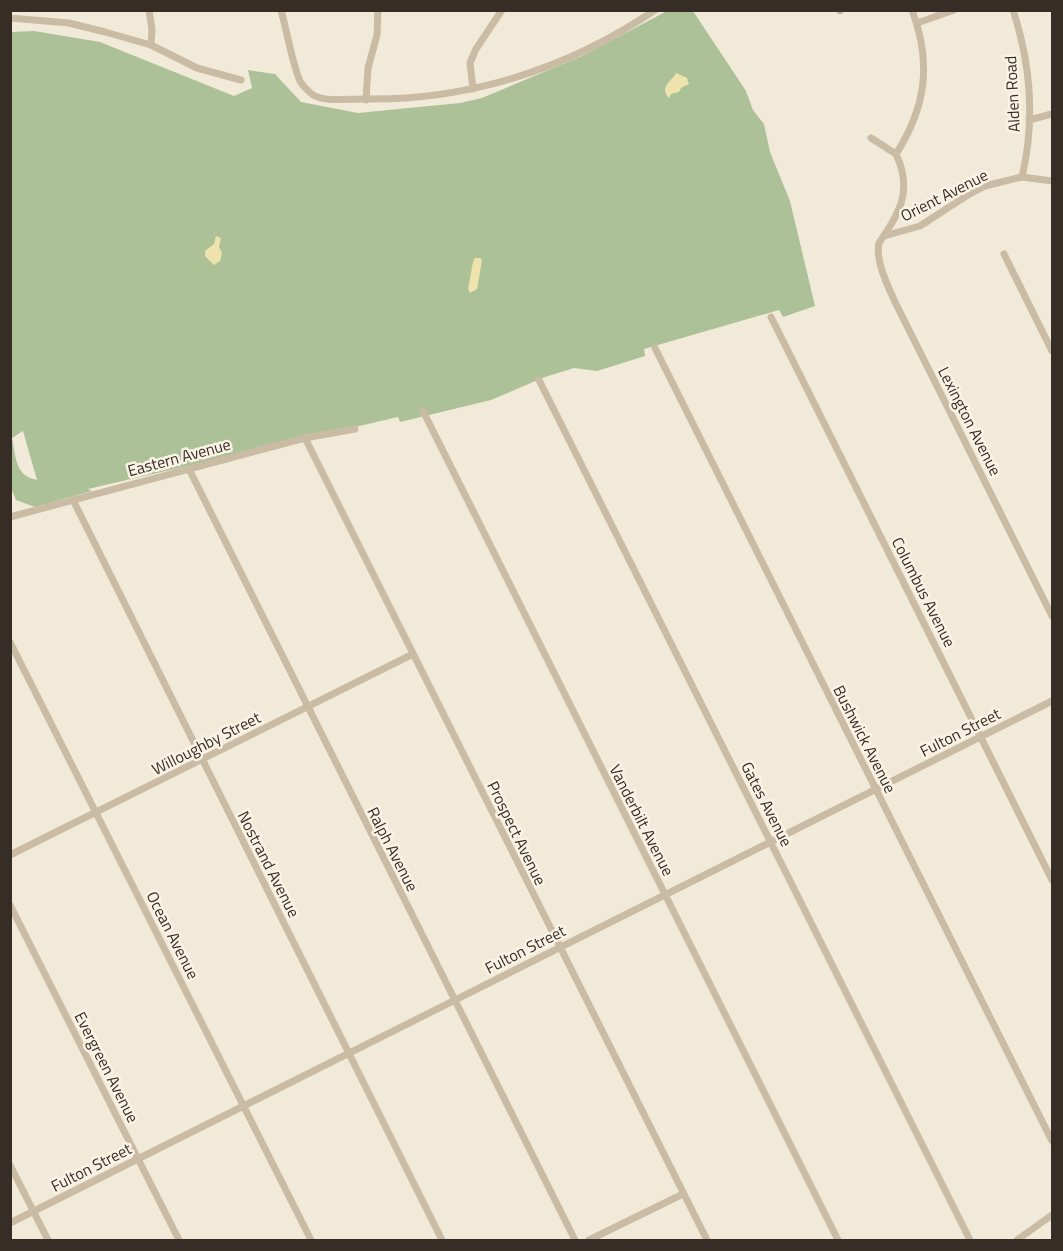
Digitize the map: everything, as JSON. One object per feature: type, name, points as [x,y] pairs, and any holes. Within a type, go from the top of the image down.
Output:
[{"type":"street","points":[[149,10],[152,29],[151,45]]},
{"type":"street","points":[[281,10],[301,83],[313,95],[333,99],[415,98],[473,89],[546,69],[605,42],[655,10]]},
{"type":"street","points":[[366,99],[368,68],[376,35],[378,10]]},
{"type":"street","points":[[473,89],[470,63],[476,49],[502,10]]},
{"type":"street","points":[[896,154],[909,132],[920,105],[924,53],[912,10]]},
{"type":"street","points":[[917,23],[954,10]]},
{"type":"street","name":"Alden Road","points":[[1016,11],[1027,67],[1029,120],[1026,160],[1022,177]]},
{"type":"street","points":[[10,18],[21,14],[77,25],[151,45],[197,68],[241,80]]},
{"type":"street","points":[[1029,120],[1053,114]]},
{"type":"street","points":[[871,138],[896,154],[904,173],[904,195],[901,206],[884,236]]},
{"type":"street","name":"Orient Avenue","points":[[884,236],[920,226],[985,186],[1022,177],[1053,181]]},
{"type":"street","name":"Lexington Avenue","points":[[884,236],[878,249],[891,294],[1053,616]]},
{"type":"street","points":[[1004,254],[1053,351]]},
{"type":"street","name":"Columbus Avenue","points":[[771,317],[1053,880]]},
{"type":"street","name":"Bushwick Avenue","points":[[655,348],[1053,1141]]},
{"type":"street","name":"Gates Avenue","points":[[539,380],[970,1240]]},
{"type":"street","name":"Vanderbilt Avenue","points":[[423,411],[838,1240]]},
{"type":"street","name":"Eastern Avenue","points":[[10,517],[304,438],[355,429]]},
{"type":"street","name":"Prospect Avenue","points":[[304,438],[707,1240]]},
{"type":"street","name":"Ralph Avenue","points":[[189,469],[574,1240]]},
{"type":"street","name":"Nostrand Avenue","points":[[73,500],[442,1240]]},
{"type":"street","name":"Ocean Avenue","points":[[10,642],[311,1240]]},
{"type":"street","name":"Willoughby Street","points":[[10,855],[413,654]]},
{"type":"street","name":"Fulton Street","points":[[10,1223],[1053,701]]},
{"type":"street","name":"Evergreen Avenue","points":[[10,905],[179,1240]]},
{"type":"street","points":[[10,1165],[48,1240]]},
{"type":"street","points":[[589,1240],[683,1194]]},
{"type":"street","points":[[1017,1240],[1053,1215]]},
{"type":"green space","points":[[667,11],[693,11],[746,91],[753,110],[764,124],[770,152],[790,201],[815,306],[783,317],[779,310],[644,349],[645,356],[597,371],[574,368],[545,377],[491,400],[400,422],[398,417],[88,489],[92,491],[35,507],[16,500],[11,488],[11,32],[34,31],[100,42],[234,96],[252,88],[248,70],[275,74],[301,102],[358,113],[460,103],[482,98],[582,56]],"holes":[[[23,431],[37,480],[24,474],[16,459],[12,438]]]},
{"type":"sand","points":[[676,73],[687,78],[689,84],[681,88],[679,92],[671,94],[669,98],[665,91]]},
{"type":"sand","points":[[216,236],[221,238],[219,247],[222,253],[220,261],[214,265],[205,256],[205,251],[214,244]]},
{"type":"sand","points":[[475,258],[482,260],[477,289],[470,293],[468,289]]}]
